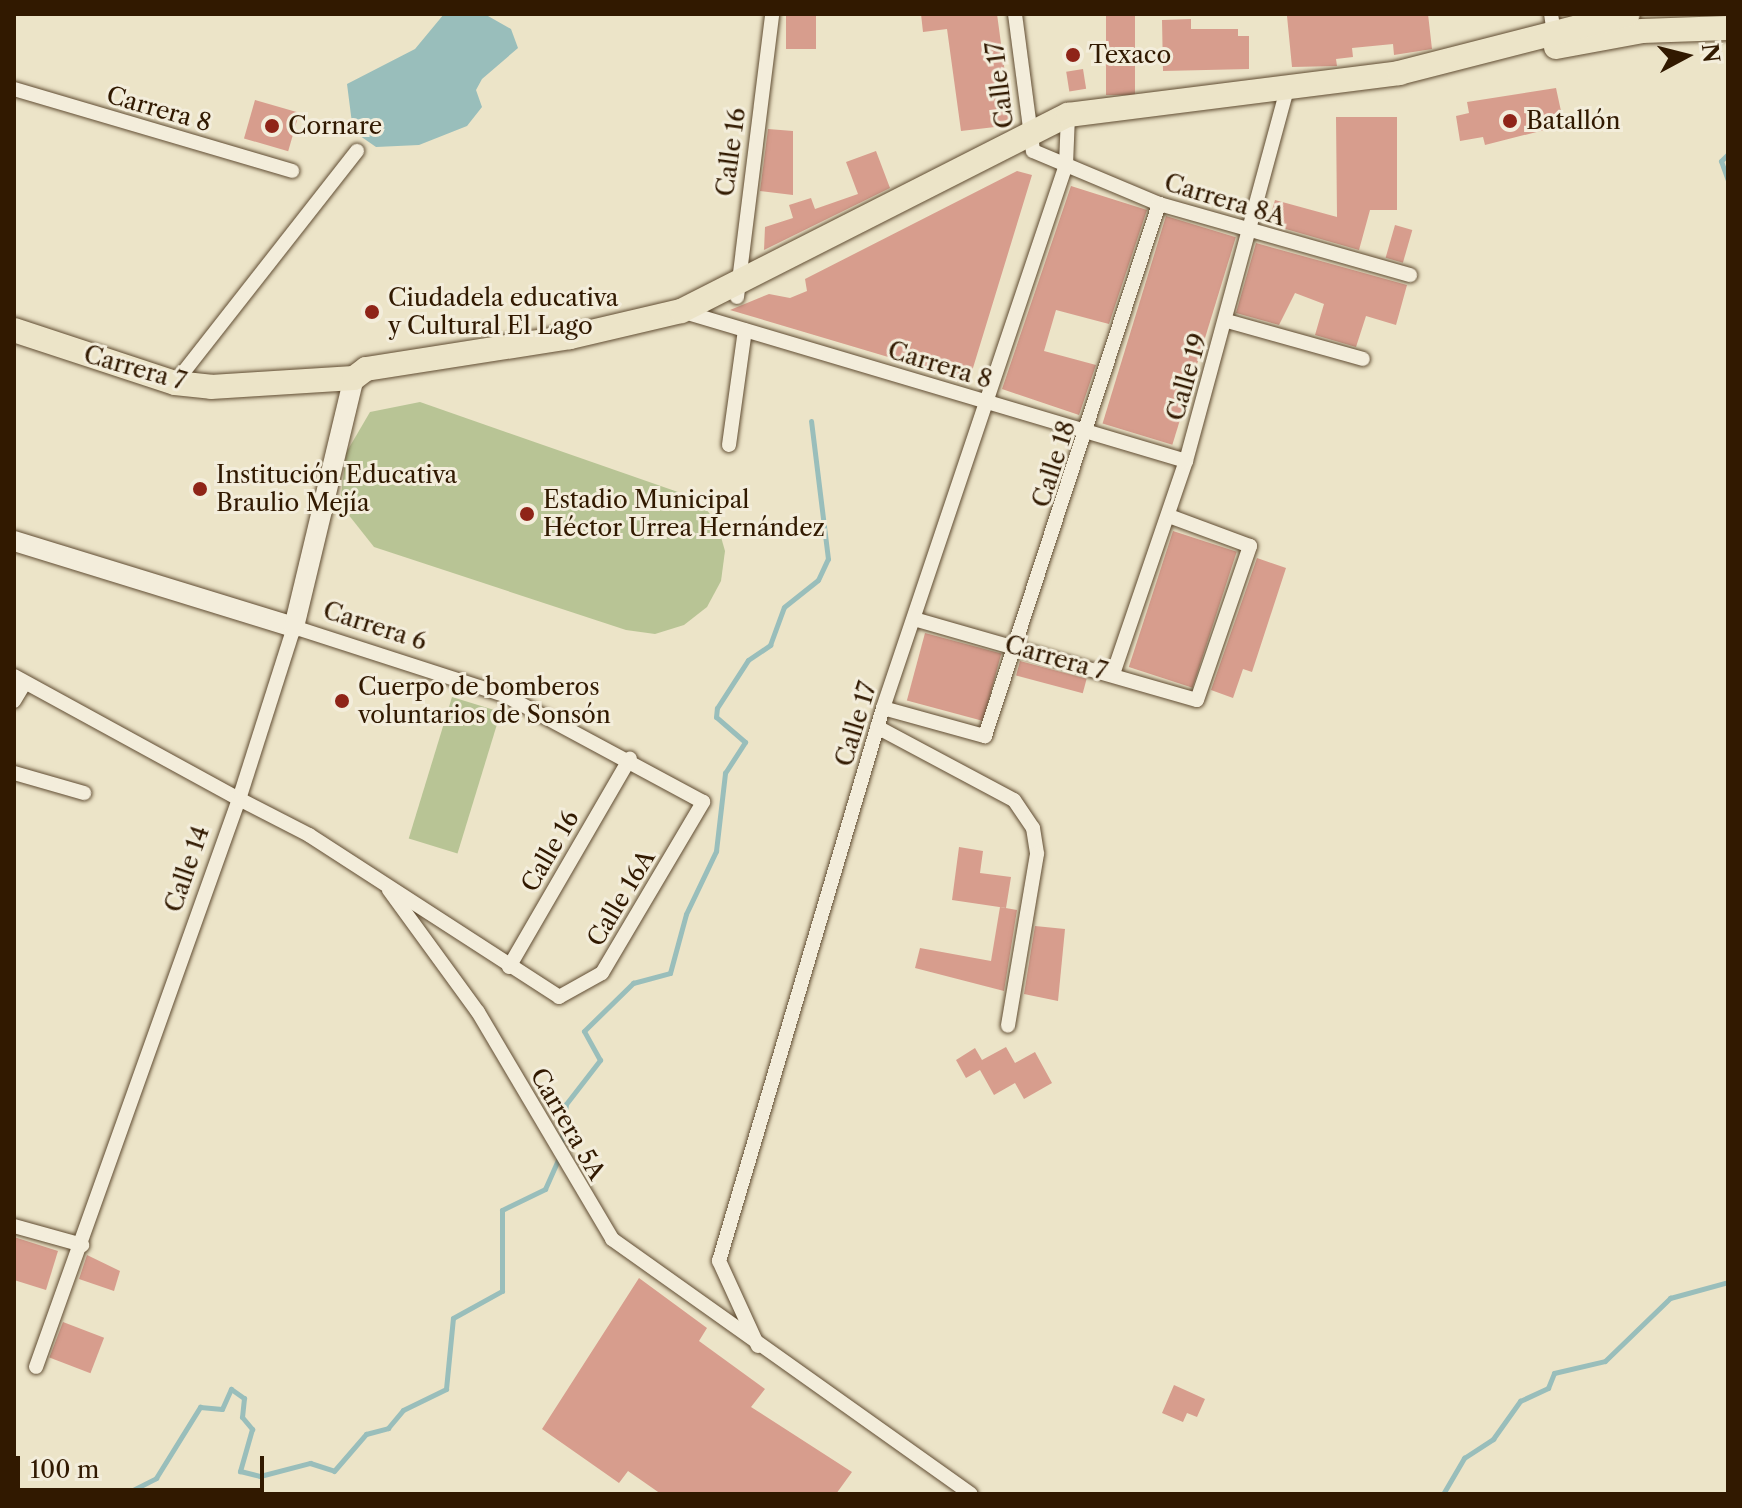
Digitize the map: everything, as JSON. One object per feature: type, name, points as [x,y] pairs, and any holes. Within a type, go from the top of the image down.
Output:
[{"type":"main road","points":[[1069,122],[1287,94],[1399,73],[1628,14]]},
{"type":"main road","points":[[1553,31],[1728,28]]},
{"type":"main road","name":"Carrera 7","points":[[14,330],[175,383],[354,378],[366,383],[573,349],[690,313],[1069,122]]},
{"type":"main road","name":"Calle 14","points":[[294,627],[354,378]]},
{"type":"main road","name":"Carrera 6","points":[[14,541],[294,627]]},
{"type":"street","name":"Calle 16","points":[[737,290],[772,14]]},
{"type":"street","name":"Calle 17","points":[[1015,14],[1030,144]]},
{"type":"street","name":"Carrera 8","points":[[14,89],[292,171]]},
{"type":"street","name":"Calle 19","points":[[1113,674],[1186,461],[1287,94]]},
{"type":"street","name":"Calle 17","points":[[758,1346],[719,1261],[883,708],[1066,165],[1069,122]]},
{"type":"street","name":"Carrera 8A","points":[[1030,144],[1066,165],[1159,204],[1410,275]]},
{"type":"street","points":[[175,383],[357,151]]},
{"type":"street","name":"Calle 18","points":[[883,708],[985,736],[1088,432],[1159,204]]},
{"type":"street","name":"Carrera 8","points":[[690,313],[1186,461]]},
{"type":"street","points":[[1227,321],[1363,359]]},
{"type":"street","points":[[729,445],[745,330]]},
{"type":"street","name":"Carrera 7","points":[[914,619],[1197,700],[1250,546],[1169,516]]},
{"type":"street","name":"Carrera 6","points":[[294,627],[504,695],[630,758],[703,802]]},
{"type":"street","name":"Calle 14","points":[[36,1367],[239,799],[294,627]]},
{"type":"street","points":[[14,701],[20,679]]},
{"type":"street","name":"Carrera 5A","points":[[20,679],[383,882],[559,997]]},
{"type":"street","points":[[877,727],[1014,800],[1033,828],[1037,854],[1008,1026]]},
{"type":"street","name":"Calle 16","points":[[509,967],[630,758]]},
{"type":"street","points":[[14,773],[84,793]]},
{"type":"street","name":"Calle 16A","points":[[559,997],[602,973],[703,802]]},
{"type":"street","name":"Carrera 5A","points":[[383,882],[478,1012],[571,1175],[628,1253],[971,1494]]},
{"type":"street","points":[[14,1226],[82,1245]]},
{"type":"green space","name":"Estadio Municipal Héctor Urrea Hernández","points":[[420,402],[698,499],[717,523],[725,551],[721,581],[707,607],[684,625],[655,634],[626,630],[374,547],[340,504],[346,453],[370,412]]},
{"type":"green space","points":[[452,697],[501,712],[458,853],[409,839]]},
{"type":"water","points":[[444,14],[488,16],[511,29],[518,48],[482,79],[476,90],[482,107],[467,126],[419,145],[376,147],[353,131],[347,84],[415,49]]},
{"type":"building","points":[[786,14],[816,14],[816,49],[786,49]]},
{"type":"building","points":[[921,14],[997,14],[1012,125],[961,131],[947,29],[923,32]]},
{"type":"building","points":[[1106,14],[1135,14],[1135,95],[1106,95]]},
{"type":"building","points":[[1428,14],[1432,49],[1394,55],[1393,44],[1352,48],[1353,57],[1336,59],[1337,66],[1292,67],[1287,16]]},
{"type":"building","points":[[1191,19],[1191,29],[1238,29],[1238,36],[1249,36],[1249,69],[1163,71],[1162,20]]},
{"type":"building","points":[[1083,69],[1086,89],[1069,91],[1066,72]]},
{"type":"building","name":"Batallón","points":[[1556,88],[1564,125],[1485,145],[1483,137],[1460,141],[1456,116],[1469,113],[1467,102]]},
{"type":"building","name":"Cornare","points":[[255,100],[299,113],[288,151],[244,138]]},
{"type":"building","points":[[1336,117],[1397,117],[1397,210],[1370,210],[1359,250],[1268,224],[1275,200],[1337,217]]},
{"type":"building","points":[[768,129],[793,131],[793,195],[760,191]]},
{"type":"building","points":[[876,151],[890,188],[764,250],[765,227],[793,218],[789,205],[811,198],[815,209],[858,194],[846,162]]},
{"type":"building","points":[[1017,171],[1032,175],[969,381],[730,310],[769,294],[790,298],[807,291],[805,279]]},
{"type":"building","points":[[1071,186],[1147,210],[1109,324],[1056,310],[1044,351],[1096,365],[1079,415],[1002,389]]},
{"type":"building","points":[[1166,216],[1236,237],[1172,445],[1103,424]]},
{"type":"building","points":[[1395,225],[1412,230],[1403,263],[1386,258]]},
{"type":"building","points":[[1256,243],[1407,285],[1396,325],[1366,316],[1356,347],[1315,335],[1324,304],[1295,293],[1279,325],[1236,313]]},
{"type":"building","points":[[1173,531],[1237,552],[1193,688],[1129,667]]},
{"type":"building","points":[[1257,558],[1286,568],[1252,672],[1243,669],[1233,698],[1211,690]]},
{"type":"building","points":[[925,633],[1001,653],[983,721],[907,701]]},
{"type":"building","points":[[1020,661],[1087,679],[1083,693],[1016,675]]},
{"type":"building","points":[[959,847],[983,851],[980,873],[1011,877],[1006,908],[952,900]]},
{"type":"building","points":[[1000,907],[1017,910],[1004,991],[915,968],[920,948],[991,961]]},
{"type":"building","points":[[1035,926],[1065,929],[1058,1001],[1024,994]]},
{"type":"building","points":[[1006,1047],[1015,1063],[1035,1052],[1052,1083],[1024,1099],[1015,1083],[994,1095],[980,1070],[966,1078],[956,1060],[975,1048],[982,1060]]},
{"type":"building","points":[[14,1237],[58,1251],[46,1290],[14,1280]]},
{"type":"building","points":[[87,1255],[120,1271],[114,1291],[79,1279]]},
{"type":"building","points":[[639,1278],[707,1328],[699,1341],[765,1389],[751,1407],[852,1472],[836,1494],[661,1494],[628,1471],[619,1483],[542,1429]]},
{"type":"building","points":[[63,1322],[104,1338],[90,1373],[49,1357]]},
{"type":"building","points":[[1174,1385],[1205,1399],[1197,1417],[1187,1413],[1183,1422],[1162,1413]]},
{"type":"waterway","points":[[1728,154],[1721,161],[1728,180]]},
{"type":"waterway","points":[[1728,225],[1728,255]]},
{"type":"waterway","points":[[561,1144],[566,1104],[600,1060],[584,1031],[633,983],[670,973],[686,914],[716,851],[725,773],[745,742],[716,717],[717,708],[748,660],[770,645],[784,607],[818,580],[828,559],[811,421]]},
{"type":"waterway","points":[[125,1494],[156,1478],[200,1407],[222,1409],[231,1389],[244,1398],[242,1417],[252,1429],[240,1471],[260,1476],[310,1463],[334,1471],[366,1434],[388,1428],[403,1410],[446,1389],[453,1318],[502,1291],[502,1210],[545,1189],[559,1158]]},
{"type":"waterway","points":[[1443,1494],[1464,1458],[1493,1439],[1520,1401],[1548,1388],[1554,1373],[1605,1361],[1670,1298],[1728,1282]]},
{"type":"place","name":"Texaco","points":[[1073,55]]},
{"type":"place","name":"Batallón","points":[[1510,121]]},
{"type":"place","name":"Cornare","points":[[272,126]]},
{"type":"place","name":"Ciudadela educativa y Cultural El Lago","points":[[372,312]]},
{"type":"place","name":"Institución Educativa Braulio Mejía","points":[[200,489]]},
{"type":"place","name":"Estadio Municipal Héctor Urrea Hernández","points":[[527,514]]},
{"type":"place","name":"Cuerpo de bomberos voluntarios de Sonsón","points":[[342,701]]}]
